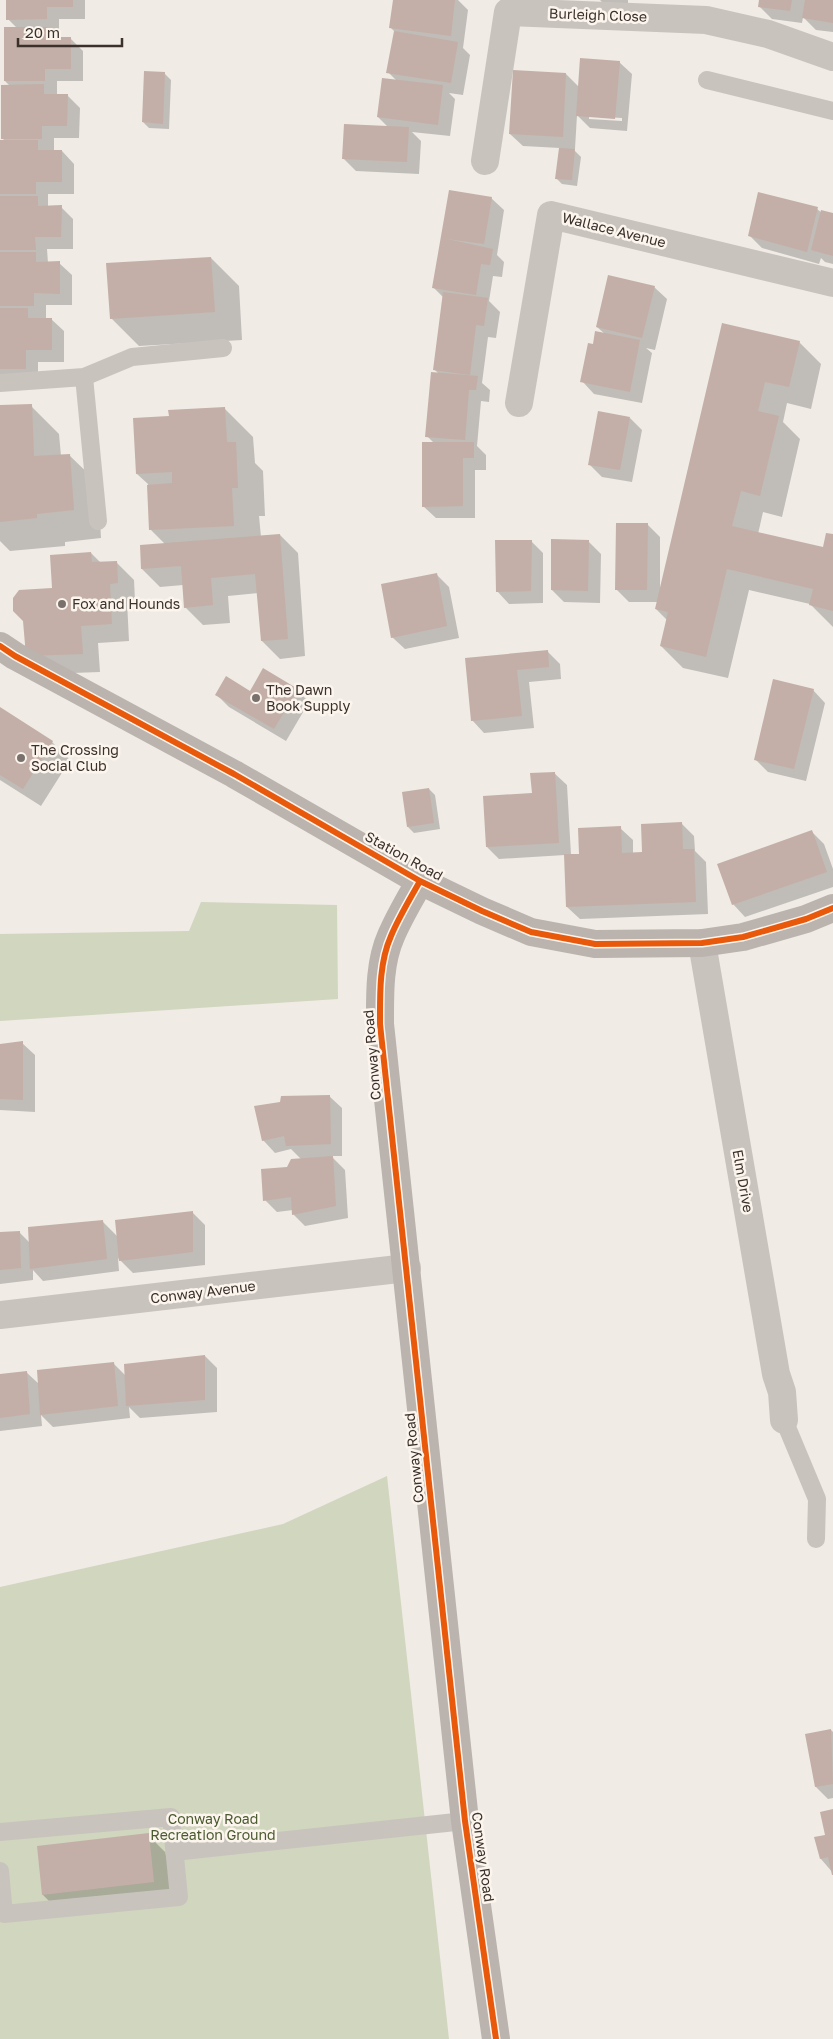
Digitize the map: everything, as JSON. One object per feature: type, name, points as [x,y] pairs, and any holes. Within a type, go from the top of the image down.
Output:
[{"type":"street","name":"Burleigh Close","points":[[485,161],[508,12],[706,20],[768,34],[833,57]]},
{"type":"street","name":"Wallace Avenue","points":[[519,403],[551,215],[833,283]]},
{"type":"street","name":"Station Road","points":[[0,646],[15,656],[234,774],[420,881],[531,932],[594,944],[702,943],[743,937],[833,908]]},
{"type":"street","name":"Conway Road","points":[[420,881],[390,937],[383,962],[380,1024],[466,1821],[496,2039]]},
{"type":"street","name":"Elm Drive","points":[[702,943],[776,1374],[782,1392],[784,1420]]},
{"type":"street","name":"Conway Avenue","points":[[0,1315],[407,1268]]},
{"type":"lane","points":[[707,80],[833,111]]},
{"type":"lane","points":[[0,383],[84,377],[132,357],[223,348]]},
{"type":"lane","points":[[84,377],[98,521]]},
{"type":"lane","points":[[784,1420],[817,1499],[816,1539]]},
{"type":"lane","points":[[0,1832],[171,1816],[178,1897],[4,1914],[0,1871]]},
{"type":"lane","points":[[174,1852],[466,1821]]},
{"type":"green space","points":[[201,902],[337,905],[338,999],[0,1021],[0,934],[189,931]]},
{"type":"green space","name":"Conway Road Recreation Ground","points":[[387,1476],[449,2039],[0,2039],[0,1587],[283,1524]]},
{"type":"building","points":[[6,0],[73,0],[73,7],[47,7],[47,19],[6,20]]},
{"type":"building","points":[[393,0],[455,0],[451,36],[389,28]]},
{"type":"building","points":[[759,0],[792,0],[790,11],[758,7]]},
{"type":"building","points":[[805,0],[833,0],[833,23],[802,18]]},
{"type":"building","points":[[4,27],[47,27],[47,37],[71,37],[71,69],[45,69],[45,81],[4,81]]},
{"type":"building","points":[[394,31],[458,42],[451,83],[386,73]]},
{"type":"building","points":[[580,58],[620,61],[615,119],[576,116]]},
{"type":"building","points":[[513,70],[566,73],[563,137],[509,134]]},
{"type":"building","points":[[144,71],[165,72],[163,124],[142,122]]},
{"type":"building","points":[[382,78],[443,85],[438,125],[377,117]]},
{"type":"building","points":[[44,84],[44,94],[68,94],[67,126],[42,126],[42,139],[1,139],[1,85]]},
{"type":"building","points":[[344,124],[409,127],[407,162],[342,159]]},
{"type":"building","points":[[0,140],[38,140],[38,150],[62,150],[62,182],[36,182],[36,194],[0,194]]},
{"type":"building","points":[[559,148],[575,149],[572,180],[555,179]]},
{"type":"building","points":[[449,190],[492,197],[484,244],[447,239],[493,249],[490,265],[481,264],[476,295],[432,288]]},
{"type":"building","points":[[758,192],[818,207],[807,252],[748,236]]},
{"type":"building","points":[[0,196],[38,196],[38,206],[62,205],[61,237],[35,237],[36,250],[0,250]]},
{"type":"building","points":[[821,210],[833,213],[833,256],[811,250]]},
{"type":"building","points":[[0,252],[36,252],[36,262],[60,261],[60,294],[34,293],[34,306],[0,306]]},
{"type":"building","points":[[211,257],[215,312],[110,319],[106,263]]},
{"type":"building","points":[[608,275],[655,286],[642,338],[596,327]]},
{"type":"building","points":[[443,292],[488,298],[484,326],[476,325],[470,375],[433,370]]},
{"type":"building","points":[[0,308],[28,308],[28,318],[52,318],[52,350],[26,350],[26,369],[0,369]]},
{"type":"building","points":[[722,323],[800,341],[789,387],[765,382],[758,411],[779,416],[760,496],[741,491],[732,526],[823,547],[826,533],[833,534],[833,611],[809,605],[813,589],[727,569],[706,657],[660,646],[668,612],[655,609]]},
{"type":"building","points":[[595,331],[640,340],[630,392],[580,382],[588,343],[593,344]]},
{"type":"building","points":[[431,372],[478,376],[476,390],[469,390],[465,440],[425,437]]},
{"type":"building","points":[[32,404],[34,456],[70,454],[74,510],[37,514],[37,518],[0,522],[0,405]]},
{"type":"building","points":[[225,407],[227,442],[236,442],[238,488],[232,488],[234,526],[149,530],[147,485],[172,483],[172,472],[136,474],[133,418],[169,416],[168,410]]},
{"type":"building","points":[[598,411],[630,417],[620,470],[588,465]]},
{"type":"building","points":[[422,442],[474,442],[474,458],[463,458],[463,506],[422,507]]},
{"type":"building","points":[[616,523],[648,523],[647,590],[615,590]]},
{"type":"building","points":[[280,534],[288,639],[261,641],[255,574],[211,578],[213,605],[184,608],[181,566],[141,569],[140,545]]},
{"type":"building","points":[[551,539],[589,540],[588,591],[551,590]]},
{"type":"building","points":[[495,540],[532,540],[531,591],[496,592]]},
{"type":"building","name":"Fox and Hounds","points":[[91,552],[92,562],[117,561],[118,583],[110,584],[112,624],[81,626],[83,654],[26,656],[23,621],[13,611],[13,598],[19,590],[52,588],[50,555]]},
{"type":"building","points":[[437,573],[447,626],[391,638],[381,584]]},
{"type":"building","points":[[548,650],[549,667],[517,670],[522,716],[471,721],[465,658]]},
{"type":"building","name":"The Dawn Book Supply","points":[[263,668],[298,689],[274,729],[215,695],[226,676],[250,691]]},
{"type":"building","points":[[773,679],[814,689],[794,769],[754,760]]},
{"type":"building","name":"The Crossing Social Club","points":[[0,707],[53,741],[23,789],[0,775]]},
{"type":"building","points":[[555,772],[559,843],[486,847],[483,796],[532,793],[530,773]]},
{"type":"building","points":[[429,788],[434,823],[407,827],[402,792]]},
{"type":"building","points":[[682,822],[683,849],[694,849],[696,902],[566,907],[564,854],[579,854],[578,828],[621,826],[622,853],[642,852],[641,824]]},
{"type":"building","points":[[812,830],[827,872],[732,905],[717,864]]},
{"type":"building","points":[[23,1041],[23,1100],[0,1099],[0,1044]]},
{"type":"building","points":[[330,1095],[331,1144],[286,1146],[284,1136],[262,1141],[254,1106],[280,1102],[281,1096]]},
{"type":"building","points":[[333,1156],[336,1206],[292,1215],[291,1197],[263,1201],[261,1169],[287,1167],[291,1159]]},
{"type":"building","points":[[193,1211],[193,1252],[119,1261],[115,1220]]},
{"type":"building","points":[[103,1220],[107,1259],[30,1269],[28,1227]]},
{"type":"building","points":[[20,1231],[21,1268],[0,1270],[0,1232]]},
{"type":"building","points":[[205,1355],[205,1400],[126,1406],[124,1364]]},
{"type":"building","points":[[114,1362],[118,1406],[40,1415],[37,1370]]},
{"type":"building","points":[[27,1371],[30,1414],[0,1418],[0,1374]]},
{"type":"building","points":[[831,1729],[833,1784],[815,1787],[805,1734]]},
{"type":"building","points":[[833,1809],[832,1875],[828,1857],[820,1859],[814,1837],[825,1835],[820,1812]]},
{"type":"building","points":[[149,1833],[154,1882],[42,1895],[37,1846]]},
{"type":"cycle path","points":[[0,646],[15,656],[234,774],[420,881],[531,932],[595,944],[702,943],[743,937],[806,919],[833,908]]},
{"type":"cycle path","points":[[420,881],[387,946],[381,979],[380,1024],[465,1821],[496,2039]]},
{"type":"place","name":"Fox and Hounds","points":[[62,604]]},
{"type":"place","name":"The Dawn Book Supply","points":[[256,698]]},
{"type":"place","name":"The Crossing Social Club","points":[[21,758]]}]
